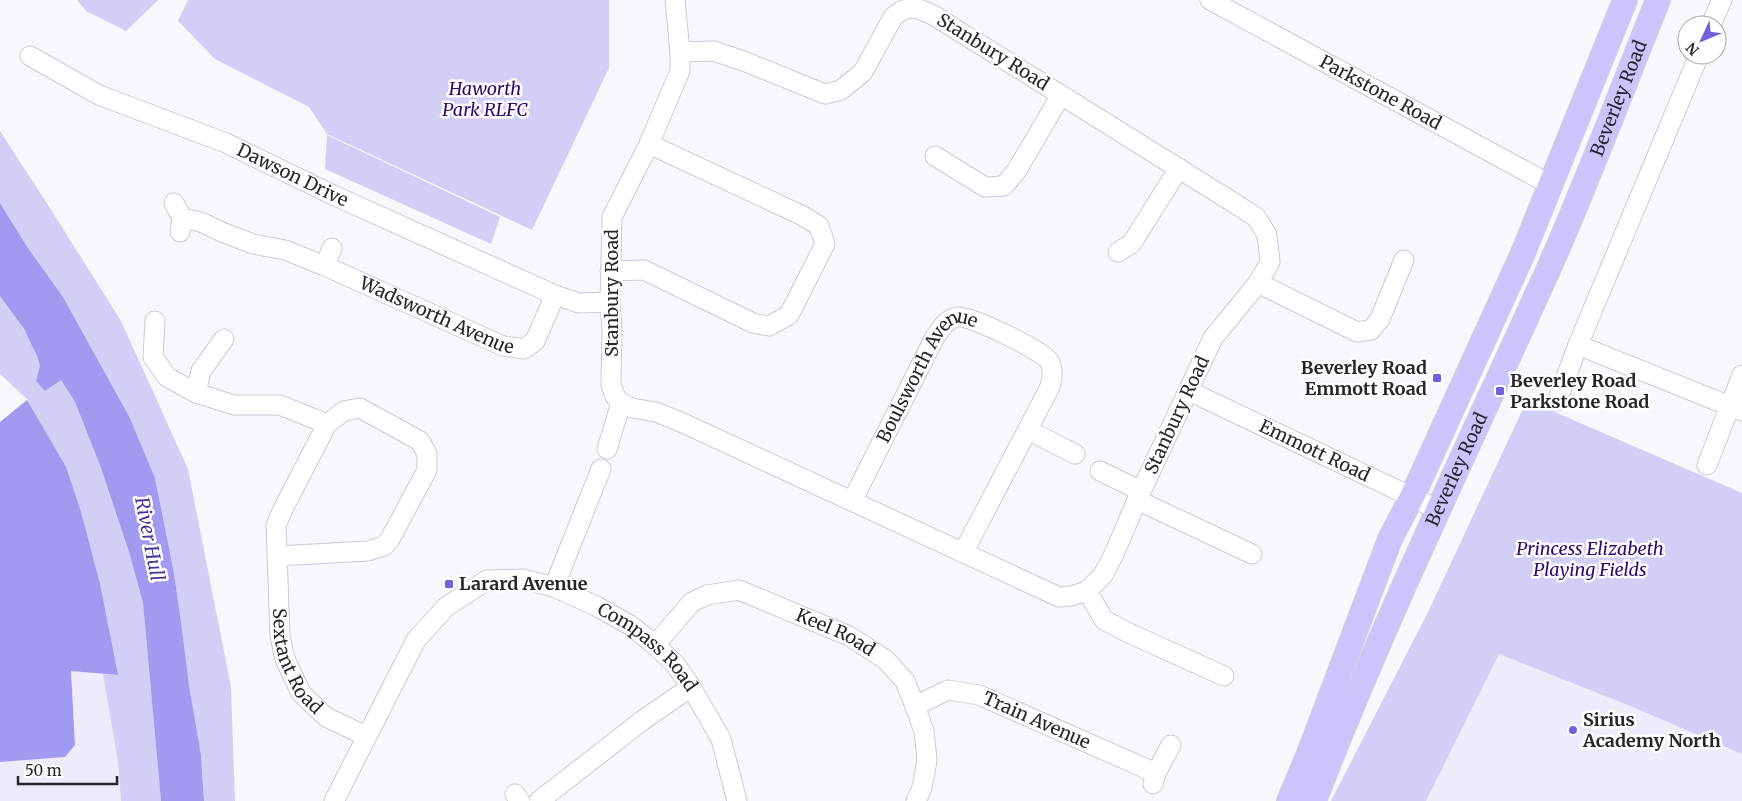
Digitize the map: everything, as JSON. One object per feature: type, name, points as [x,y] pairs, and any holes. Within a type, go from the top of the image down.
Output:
[{"type":"main road","name":"Beverley Road","points":[[1289,801],[1308,756],[1390,539],[1412,496],[1523,253],[1626,0]]},
{"type":"main road","name":"Beverley Road","points":[[1314,801],[1339,737],[1550,265],[1658,0]]},
{"type":"street","points":[[675,0],[680,52]]},
{"type":"street","name":"Parkstone Road","points":[[1210,0],[1551,185]]},
{"type":"street","points":[[1715,15],[1722,0]]},
{"type":"street","name":"Stanbury Road","points":[[621,403],[615,396],[612,385],[610,302],[612,217],[649,144],[680,71],[680,52],[714,51],[825,94],[841,90],[863,72],[893,17],[910,4],[932,15],[1256,217],[1267,235],[1270,262],[1258,283],[1213,338],[1139,495],[1114,554],[1103,575],[1086,591]]},
{"type":"street","name":"Dawson Drive","points":[[30,56],[99,95],[226,143],[333,196],[555,295]]},
{"type":"street","points":[[1557,401],[1578,345],[1695,65]]},
{"type":"street","points":[[941,166],[986,187],[1004,186],[1017,170],[1061,95]]},
{"type":"street","points":[[610,271],[644,270],[754,323],[769,326],[789,315],[825,244],[819,226],[803,216],[649,144]]},
{"type":"street","points":[[1118,252],[1132,243],[1179,168]]},
{"type":"street","name":"Wadsworth Avenue","points":[[179,218],[201,222],[252,244],[329,257],[504,346],[524,349],[535,341],[555,295]]},
{"type":"street","points":[[1258,283],[1357,332],[1371,330],[1380,319],[1404,260]]},
{"type":"street","points":[[555,295],[578,303],[610,302]]},
{"type":"street","name":"Boulsworth Avenue","points":[[852,502],[935,337],[946,322],[958,316],[969,318],[1020,341],[1048,359],[1053,377],[1050,387],[1028,430],[962,553]]},
{"type":"street","points":[[155,321],[153,357],[167,378],[196,393],[234,405],[280,405],[328,424]]},
{"type":"street","points":[[196,393],[201,371],[224,339]]},
{"type":"street","points":[[1578,345],[1736,409]]},
{"type":"street","points":[[1708,465],[1736,409],[1742,375]]},
{"type":"street","name":"Emmott Road","points":[[1188,391],[1439,510]]},
{"type":"street","points":[[608,449],[621,403],[632,408],[656,412],[1059,597],[1071,596],[1086,591],[1104,620],[1224,676]]},
{"type":"street","name":"Sextant Road","points":[[277,556],[368,551],[384,546],[390,539],[427,470],[427,454],[420,441],[360,408],[344,411],[328,424],[276,525],[277,556],[280,636],[285,659],[301,693],[326,717],[366,736]]},
{"type":"street","points":[[1028,430],[1075,454]]},
{"type":"street","points":[[554,587],[602,468]]},
{"type":"street","name":"Stanbury Road","points":[[1100,471],[1139,495]]},
{"type":"street","points":[[1139,495],[1252,555]]},
{"type":"street","name":"Compass Road","points":[[334,801],[416,640],[446,607],[487,580],[523,579],[554,587],[596,606],[630,625],[675,664],[691,687],[720,739],[737,801]]},
{"type":"street","name":"Keel Road","points":[[655,645],[692,602],[707,595],[739,590],[849,636],[886,660],[904,681],[916,706],[924,731],[927,760],[922,788],[916,801]]},
{"type":"street","points":[[539,801],[643,720],[691,687]]},
{"type":"street","name":"Train Avenue","points":[[916,706],[948,690],[979,695],[1154,779],[1171,744]]},
{"type":"shaded area","name":"Sirius Academy North","points":[[1499,654],[1628,705],[1742,754],[1742,801],[1426,801]]},
{"type":"shaded area","points":[[71,671],[103,674],[118,762],[121,801],[0,801],[0,762],[65,757],[75,745]]},
{"type":"green space","points":[[77,0],[158,0],[126,31],[86,11]]},
{"type":"green space","name":"Haworth Park RLFC","points":[[188,0],[609,0],[609,68],[532,230],[327,134],[309,107],[215,59],[178,21]]},
{"type":"green space","points":[[0,131],[121,321],[188,469],[231,687],[235,801],[204,801],[201,755],[189,685],[174,573],[155,478],[130,418],[63,297],[28,248],[0,203]]},
{"type":"green space","points":[[327,135],[500,217],[491,244],[325,169]]},
{"type":"green space","points":[[0,296],[28,338],[40,366],[61,380],[75,402],[101,468],[129,552],[143,603],[161,801],[121,801],[118,762],[103,674],[118,675],[28,400],[0,374]]},
{"type":"green space","name":"Princess Elizabeth Playing Fields","points":[[1527,400],[1742,493],[1742,754],[1628,705],[1499,654],[1426,801],[1331,801],[1429,610]]},
{"type":"water","name":"River Hull","points":[[0,203],[28,248],[63,297],[130,418],[155,478],[174,573],[189,685],[201,755],[204,801],[161,801],[143,603],[129,552],[101,468],[75,402],[61,380],[45,391],[36,381],[40,366],[37,356],[24,329],[0,296]]},
{"type":"water","points":[[27,400],[66,467],[81,512],[100,584],[118,675],[71,671],[75,745],[65,757],[0,762],[0,422]]},
{"type":"place","name":"Beverley Road Emmott Road","points":[[1437,378]]},
{"type":"place","name":"Beverley Road Parkstone Road","points":[[1500,391]]},
{"type":"place","name":"Larard Avenue","points":[[449,584]]},
{"type":"place","name":"Sirius Academy North","points":[[1573,730]]}]
